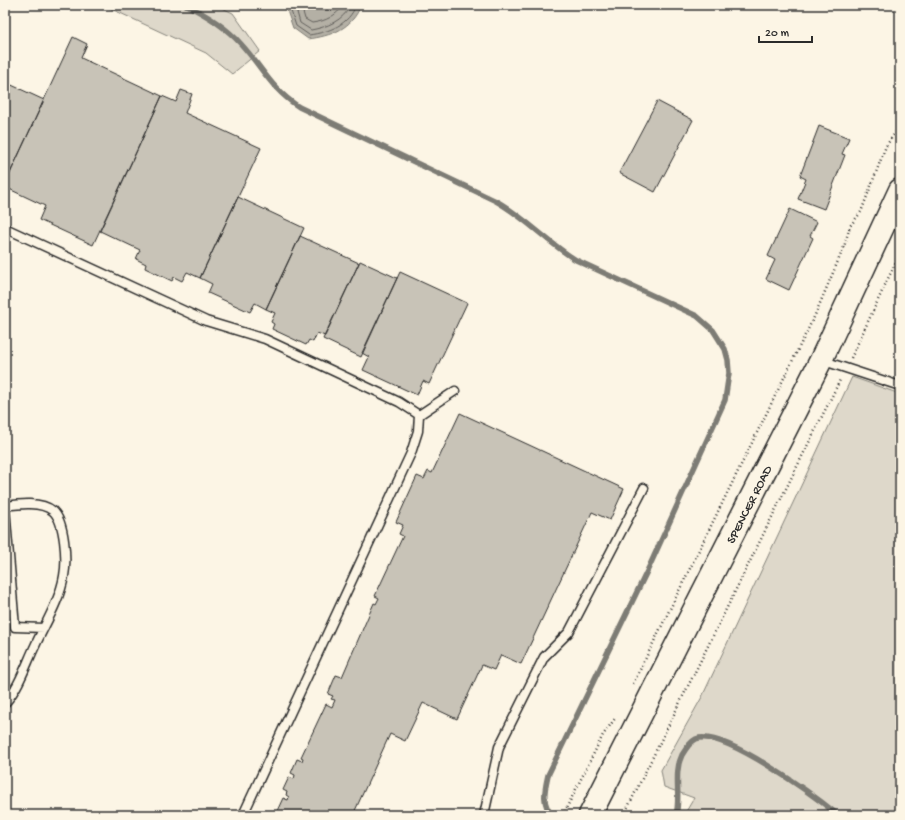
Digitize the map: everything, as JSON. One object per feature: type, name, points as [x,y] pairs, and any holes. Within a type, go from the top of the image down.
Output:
[{"type":"street","name":"SPENCER ROAD","points":[[590,815],[822,360],[897,204]]},
{"type":"lane","points":[[5,228],[206,321],[265,339],[399,402],[419,415]]},
{"type":"lane","points":[[822,360],[900,386]]},
{"type":"lane","points":[[419,415],[455,390]]},
{"type":"lane","points":[[243,815],[411,453],[418,431],[419,415]]},
{"type":"lane","points":[[484,815],[499,746],[544,657],[569,632],[644,488]]},
{"type":"lane","points":[[5,703],[16,687],[44,628],[59,593],[64,575],[65,557],[59,518],[52,510],[34,504],[5,507],[15,627],[44,628]]},
{"type":"path","points":[[631,688],[811,322],[838,263],[850,226],[861,212],[886,146],[900,126]]},
{"type":"path","points":[[624,815],[846,368],[900,253]]},
{"type":"path","points":[[563,815],[603,735],[617,715]]},
{"type":"shaded area","points":[[103,5],[216,5],[233,13],[260,51],[232,74],[206,53]]},
{"type":"shaded area","points":[[852,377],[900,394],[900,815],[684,815],[694,798],[664,787],[661,770],[702,697]]},
{"type":"water","points":[[285,5],[361,5],[352,20],[340,30],[325,36],[308,39],[293,28]]},
{"type":"building","points":[[73,37],[87,44],[81,58],[162,96],[93,245],[39,220],[45,206],[5,187],[5,184]]},
{"type":"building","points":[[5,82],[44,100],[5,184]]},
{"type":"building","points":[[181,90],[192,94],[185,113],[261,148],[200,278],[187,272],[182,281],[174,277],[172,281],[145,268],[146,264],[136,259],[140,250],[100,231],[162,96],[176,102]]},
{"type":"building","points":[[657,101],[693,120],[655,192],[619,173]]},
{"type":"building","points":[[819,126],[849,138],[842,154],[845,155],[824,209],[798,199],[806,179],[800,176]]},
{"type":"building","points":[[238,197],[304,228],[266,309],[255,303],[250,312],[208,293],[212,284],[200,278]]},
{"type":"building","points":[[790,209],[817,222],[810,236],[813,238],[789,290],[766,279],[775,260],[768,256]]},
{"type":"building","points":[[300,236],[359,263],[325,336],[317,333],[313,342],[309,340],[306,345],[272,329],[274,324],[271,322],[275,313],[266,309]]},
{"type":"building","points":[[360,261],[397,278],[361,357],[323,339]]},
{"type":"building","points":[[400,272],[467,303],[429,384],[423,381],[417,395],[363,370],[369,357],[362,353]]},
{"type":"building","points":[[460,413],[624,489],[610,520],[592,512],[521,664],[501,655],[494,670],[482,665],[457,719],[423,703],[405,741],[390,734],[353,815],[281,815],[282,813],[277,811],[283,798],[288,800],[289,797],[286,795],[287,792],[283,790],[289,777],[294,779],[295,775],[291,773],[297,759],[302,761],[303,758],[301,757],[326,704],[332,707],[335,700],[331,699],[333,696],[328,694],[336,675],[342,677],[374,603],[376,604],[379,598],[375,596],[403,536],[399,534],[403,525],[396,522],[417,476],[424,479],[428,471],[432,473]]},
{"type":"waterway","points":[[186,5],[208,17],[229,32],[281,93],[299,107],[507,207],[576,260],[697,316],[713,330],[725,349],[729,373],[725,400],[650,565],[548,775],[545,801],[546,806],[552,815]]},
{"type":"waterway","points":[[676,815],[679,762],[688,746],[694,740],[709,738],[747,753],[769,766],[791,780],[838,815]]}]
